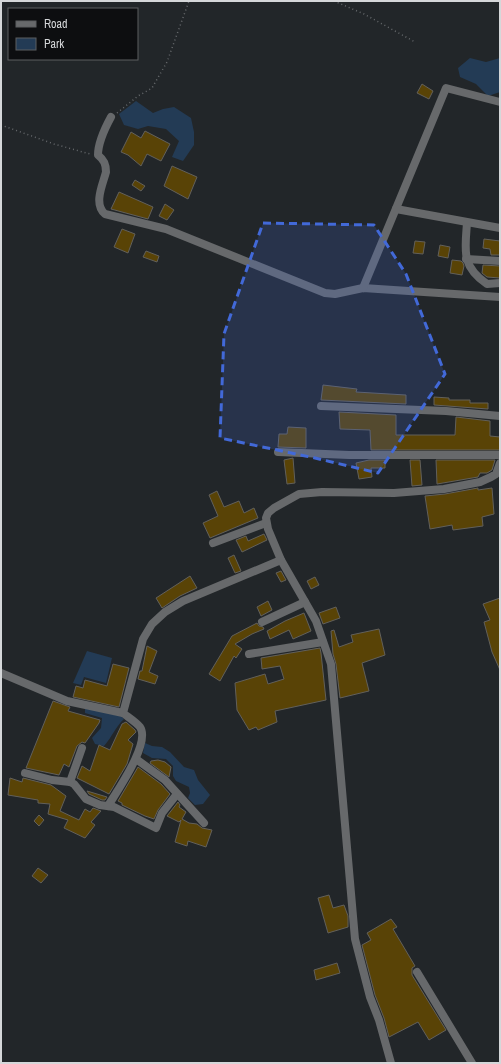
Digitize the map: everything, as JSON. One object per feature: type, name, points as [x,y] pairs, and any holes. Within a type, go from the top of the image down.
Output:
[{"type":"street","points":[[363,288],[446,88],[500,102]]},
{"type":"street","points":[[112,117],[99,142],[98,155],[103,160],[106,167],[99,203],[102,212],[105,214],[166,229],[326,293],[335,294],[363,288],[500,298]]},
{"type":"street","points":[[396,209],[500,228]]},
{"type":"street","points":[[467,223],[466,259],[476,276],[481,280],[487,284],[500,283]]},
{"type":"street","points":[[466,259],[500,261]]},
{"type":"street","points":[[321,406],[446,411],[500,416]]},
{"type":"street","points":[[278,452],[349,455],[500,455]]},
{"type":"street","points":[[391,1063],[368,990],[355,939],[331,664],[316,621],[281,560],[266,523],[266,518],[268,513],[274,508],[299,494],[322,492],[394,493],[444,489],[480,482],[491,477],[499,467]]},
{"type":"street","points":[[213,543],[266,523]]},
{"type":"street","points":[[123,713],[143,639],[152,624],[165,612],[183,601],[281,560]]},
{"type":"street","points":[[262,622],[305,602]]},
{"type":"street","points":[[249,654],[323,642]]},
{"type":"street","points":[[1,673],[66,701],[123,713],[140,727],[142,737],[136,759],[108,806]]},
{"type":"street","points":[[70,782],[82,748]]},
{"type":"street","points":[[136,759],[165,780],[204,823]]},
{"type":"street","points":[[25,773],[52,780],[70,782],[74,784],[86,799],[114,807],[156,828],[162,813],[177,794]]},
{"type":"street","points":[[417,972],[472,1063]]},
{"type":"path","points":[[112,117],[138,96],[152,88],[166,62],[189,1]]},
{"type":"path","points":[[334,1],[364,14],[415,42]]},
{"type":"path","points":[[1,125],[54,144],[98,155]]},
{"type":"highlighted area","points":[[263,223],[374,225],[406,274],[445,374],[378,473],[220,438],[224,334]]},
{"type":"green space","points":[[470,58],[486,62],[500,58],[500,92],[488,96],[476,84],[460,77],[458,68]]},
{"type":"green space","points":[[136,101],[153,113],[174,107],[191,118],[194,132],[194,145],[183,161],[172,157],[179,141],[166,129],[148,126],[138,129],[124,125],[119,114]]},
{"type":"green space","points":[[87,651],[112,658],[106,683],[84,677],[81,685],[73,683]]},
{"type":"green space","points":[[85,707],[120,715],[124,719],[104,746],[95,744],[92,738],[101,728],[102,718],[85,713]]},
{"type":"green space","points":[[145,743],[152,746],[162,747],[170,752],[184,767],[194,770],[198,780],[210,795],[203,804],[195,805],[188,798],[190,793],[189,787],[176,781],[173,776],[173,766],[166,759],[152,758],[143,753]]},
{"type":"building","points":[[422,84],[433,91],[429,99],[417,93]]},
{"type":"building","points":[[145,131],[170,144],[161,161],[147,154],[141,166],[128,155],[121,152],[131,132],[141,138]]},
{"type":"building","points":[[172,166],[197,177],[188,199],[164,186]]},
{"type":"building","points":[[135,180],[145,186],[141,191],[132,185]]},
{"type":"building","points":[[119,192],[153,207],[148,219],[111,209]]},
{"type":"building","points":[[165,204],[174,210],[167,220],[159,216]]},
{"type":"building","points":[[122,229],[135,234],[128,253],[114,247]]},
{"type":"building","points":[[484,239],[500,241],[500,255],[491,255],[490,249],[483,248]]},
{"type":"building","points":[[415,241],[425,242],[423,254],[413,253]]},
{"type":"building","points":[[440,245],[450,247],[448,258],[438,256]]},
{"type":"building","points":[[146,251],[159,256],[157,262],[143,257]]},
{"type":"building","points":[[452,260],[461,261],[463,263],[464,266],[462,275],[450,273]]},
{"type":"building","points":[[483,265],[500,266],[500,278],[487,277],[482,273]]},
{"type":"building","points":[[323,385],[357,389],[356,392],[406,395],[406,404],[321,400]]},
{"type":"building","points":[[434,397],[449,398],[449,400],[470,400],[470,403],[488,403],[488,409],[434,405]]},
{"type":"building","points":[[339,412],[396,415],[396,435],[455,435],[456,417],[490,421],[490,436],[500,437],[500,450],[371,450],[370,430],[340,429]]},
{"type":"building","points":[[288,427],[306,428],[306,448],[278,447],[279,434],[287,434]]},
{"type":"building","points":[[293,458],[295,483],[287,484],[284,460]]},
{"type":"building","points":[[369,460],[385,460],[385,468],[371,468],[372,477],[359,479],[356,463]]},
{"type":"building","points":[[410,460],[420,460],[422,485],[412,486]]},
{"type":"building","points":[[436,460],[495,460],[492,470],[487,473],[480,473],[478,477],[437,484]]},
{"type":"building","points":[[478,488],[478,490],[492,488],[494,514],[482,517],[483,526],[453,530],[452,525],[430,529],[425,496]]},
{"type":"building","points":[[217,491],[224,507],[239,501],[244,513],[254,508],[258,518],[210,538],[203,523],[218,516],[209,495]]},
{"type":"building","points":[[264,534],[267,540],[242,552],[236,540],[246,536],[248,541]]},
{"type":"building","points":[[234,555],[241,571],[235,573],[228,558]]},
{"type":"building","points":[[281,571],[286,580],[281,582],[276,573]]},
{"type":"building","points":[[190,576],[197,588],[180,596],[162,608],[156,598]]},
{"type":"building","points":[[315,577],[319,585],[311,589],[307,581]]},
{"type":"building","points":[[500,598],[500,670],[492,652],[484,622],[490,620],[483,604]]},
{"type":"building","points":[[268,601],[272,610],[261,616],[257,607]]},
{"type":"building","points":[[336,607],[340,618],[323,624],[319,613]]},
{"type":"building","points":[[304,613],[311,631],[293,639],[289,630],[270,639],[267,631]]},
{"type":"building","points":[[257,623],[264,629],[235,644],[242,649],[236,658],[234,656],[220,681],[209,674],[232,636]]},
{"type":"building","points":[[379,629],[385,655],[362,663],[369,691],[340,698],[331,631],[334,630],[339,647],[353,642],[351,635]]},
{"type":"building","points":[[147,646],[157,651],[149,672],[158,676],[155,684],[138,679],[140,671],[142,671]]},
{"type":"building","points":[[320,648],[326,700],[275,711],[277,722],[258,730],[256,727],[249,730],[237,710],[235,683],[265,674],[268,684],[284,679],[280,666],[262,669],[261,658]]},
{"type":"building","points":[[113,664],[129,668],[119,707],[73,697],[76,686],[83,688],[85,680],[107,686]]},
{"type":"building","points":[[53,701],[70,707],[68,711],[100,720],[85,743],[82,742],[77,746],[69,767],[64,764],[59,775],[26,768]]},
{"type":"building","points":[[126,722],[136,732],[128,740],[133,744],[127,764],[109,794],[77,778],[82,766],[90,771],[99,745],[110,750],[122,724]]},
{"type":"building","points":[[158,760],[165,762],[171,767],[169,777],[150,763],[151,761]]},
{"type":"building","points":[[138,767],[161,784],[170,794],[158,810],[154,819],[122,805],[122,803],[118,801]]},
{"type":"building","points":[[10,778],[22,782],[23,778],[51,785],[66,796],[60,811],[79,820],[85,809],[90,812],[93,808],[101,811],[91,822],[95,825],[85,838],[64,828],[68,820],[48,814],[50,804],[38,803],[38,800],[8,795]]},
{"type":"building","points":[[87,791],[107,797],[105,800],[102,800],[89,794]]},
{"type":"building","points":[[178,802],[180,805],[179,807],[186,812],[182,819],[189,823],[197,824],[202,828],[212,830],[206,847],[188,841],[187,846],[175,842],[181,820],[179,822],[167,816]]},
{"type":"building","points":[[39,815],[44,820],[39,826],[34,821]]},
{"type":"building","points":[[38,868],[48,875],[41,883],[32,876]]},
{"type":"building","points":[[329,895],[333,908],[344,905],[348,916],[348,927],[328,933],[318,898]]},
{"type":"building","points":[[391,919],[397,927],[393,929],[415,966],[412,968],[412,975],[446,1030],[429,1040],[418,1022],[389,1037],[384,1018],[375,995],[362,945],[371,940],[367,933]]},
{"type":"building","points":[[337,963],[340,973],[316,980],[314,970]]}]
